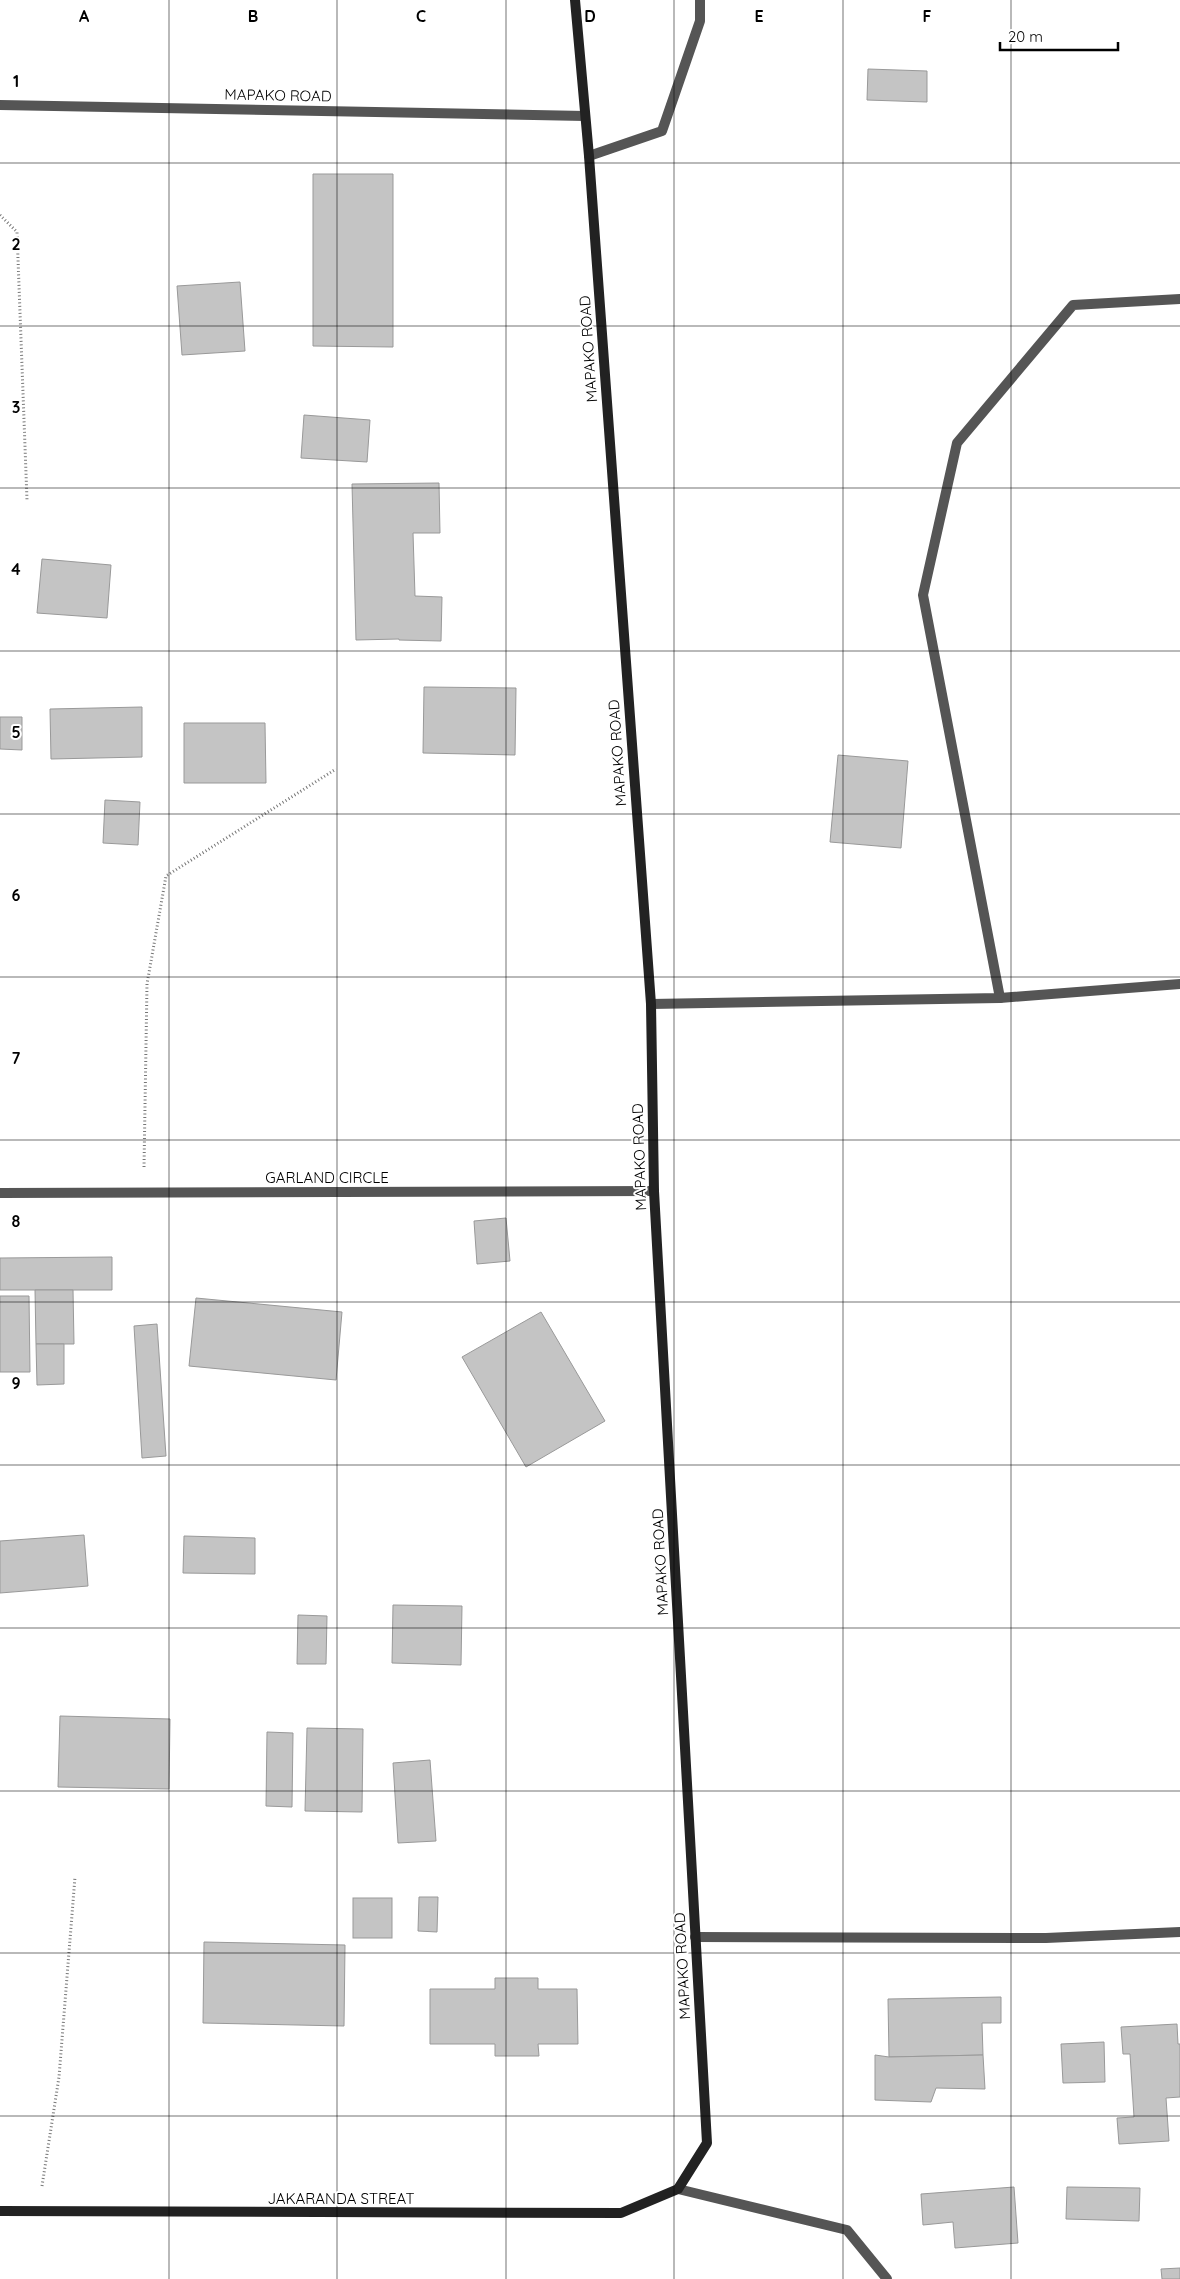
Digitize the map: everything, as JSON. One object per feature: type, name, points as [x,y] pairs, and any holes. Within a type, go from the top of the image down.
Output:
[{"type":"street","name":"MAPAKO ROAD","points":[[575,0],[651,1004],[654,1191],[707,2143],[678,2189]]},
{"type":"street","points":[[588,156],[662,131],[700,21],[700,0]]},
{"type":"street","name":"MAPAKO ROAD","points":[[0,105],[585,116]]},
{"type":"street","points":[[1000,998],[923,595],[957,442],[1073,305],[1180,299]]},
{"type":"street","points":[[651,1004],[1000,998],[1180,984]]},
{"type":"street","name":"GARLAND CIRCLE","points":[[0,1193],[654,1191]]},
{"type":"street","points":[[695,1937],[1046,1938],[1180,1932]]},
{"type":"street","points":[[678,2189],[847,2230],[887,2279]]},
{"type":"street","name":"JAKARANDA STREAT","points":[[0,2212],[621,2214],[678,2189]]},
{"type":"path","points":[[0,215],[17,232],[27,500]]},
{"type":"path","points":[[143,1193],[146,984],[166,876],[336,769]]},
{"type":"path","points":[[38,2212],[59,2077],[75,1877]]},
{"type":"building","points":[[868,69],[927,71],[927,102],[867,100]]},
{"type":"building","points":[[313,174],[393,174],[393,347],[313,346]]},
{"type":"building","points":[[240,282],[245,351],[182,355],[177,286]]},
{"type":"building","points":[[304,415],[370,420],[367,462],[301,458]]},
{"type":"building","points":[[439,483],[440,533],[413,533],[415,596],[442,597],[441,641],[399,639],[356,640],[352,484]]},
{"type":"building","points":[[42,559],[111,565],[107,618],[37,613]]},
{"type":"building","points":[[424,687],[516,688],[515,755],[423,753]]},
{"type":"building","points":[[142,707],[142,757],[51,759],[50,709]]},
{"type":"building","points":[[0,717],[22,717],[22,750],[0,749]]},
{"type":"building","points":[[184,723],[265,723],[266,783],[184,783]]},
{"type":"building","points":[[838,755],[908,761],[901,848],[830,842]]},
{"type":"building","points":[[105,800],[140,802],[138,845],[103,843]]},
{"type":"building","points":[[506,1218],[510,1261],[477,1264],[474,1221]]},
{"type":"building","points":[[112,1257],[112,1290],[0,1290],[0,1258]]},
{"type":"building","points":[[35,1290],[73,1290],[74,1344],[36,1344]]},
{"type":"building","points":[[0,1296],[29,1296],[30,1372],[0,1372]]},
{"type":"building","points":[[196,1298],[342,1312],[336,1380],[189,1366]]},
{"type":"building","points":[[541,1312],[605,1421],[526,1467],[462,1357]]},
{"type":"building","points":[[157,1324],[166,1456],[142,1458],[134,1326]]},
{"type":"building","points":[[36,1344],[64,1344],[64,1384],[37,1385]]},
{"type":"building","points":[[84,1535],[88,1586],[0,1593],[0,1541]]},
{"type":"building","points":[[184,1536],[255,1538],[255,1574],[183,1573]]},
{"type":"building","points":[[393,1605],[462,1606],[461,1665],[392,1663]]},
{"type":"building","points":[[298,1615],[327,1616],[326,1664],[297,1664]]},
{"type":"building","points":[[60,1716],[170,1719],[169,1789],[58,1787]]},
{"type":"building","points":[[307,1728],[363,1729],[362,1812],[305,1811]]},
{"type":"building","points":[[267,1732],[293,1733],[292,1807],[266,1806]]},
{"type":"building","points":[[430,1760],[436,1841],[398,1843],[393,1763]]},
{"type":"building","points":[[419,1897],[438,1897],[437,1932],[418,1931]]},
{"type":"building","points":[[353,1898],[392,1898],[392,1938],[353,1938]]},
{"type":"building","points":[[204,1942],[345,1945],[344,2026],[203,2023]]},
{"type":"building","points":[[495,1978],[538,1978],[538,1989],[577,1989],[578,2044],[538,2044],[539,2056],[495,2056],[495,2044],[430,2044],[430,1989],[495,1989]]},
{"type":"building","points":[[1001,1997],[1001,2023],[982,2023],[983,2055],[889,2057],[888,1999]]},
{"type":"building","points":[[1177,2024],[1178,2044],[1180,2044],[1180,2097],[1166,2098],[1169,2141],[1119,2144],[1117,2118],[1134,2117],[1130,2054],[1123,2054],[1121,2027]]},
{"type":"building","points":[[1104,2042],[1105,2082],[1063,2083],[1061,2044]]},
{"type":"building","points":[[875,2055],[889,2057],[983,2055],[985,2089],[936,2088],[931,2102],[875,2100]]},
{"type":"building","points":[[1014,2187],[1018,2243],[955,2248],[953,2222],[923,2225],[921,2194]]},
{"type":"building","points":[[1067,2187],[1140,2188],[1139,2221],[1066,2219]]},
{"type":"building","points":[[1180,2268],[1180,2279],[1162,2279],[1161,2269]]}]
